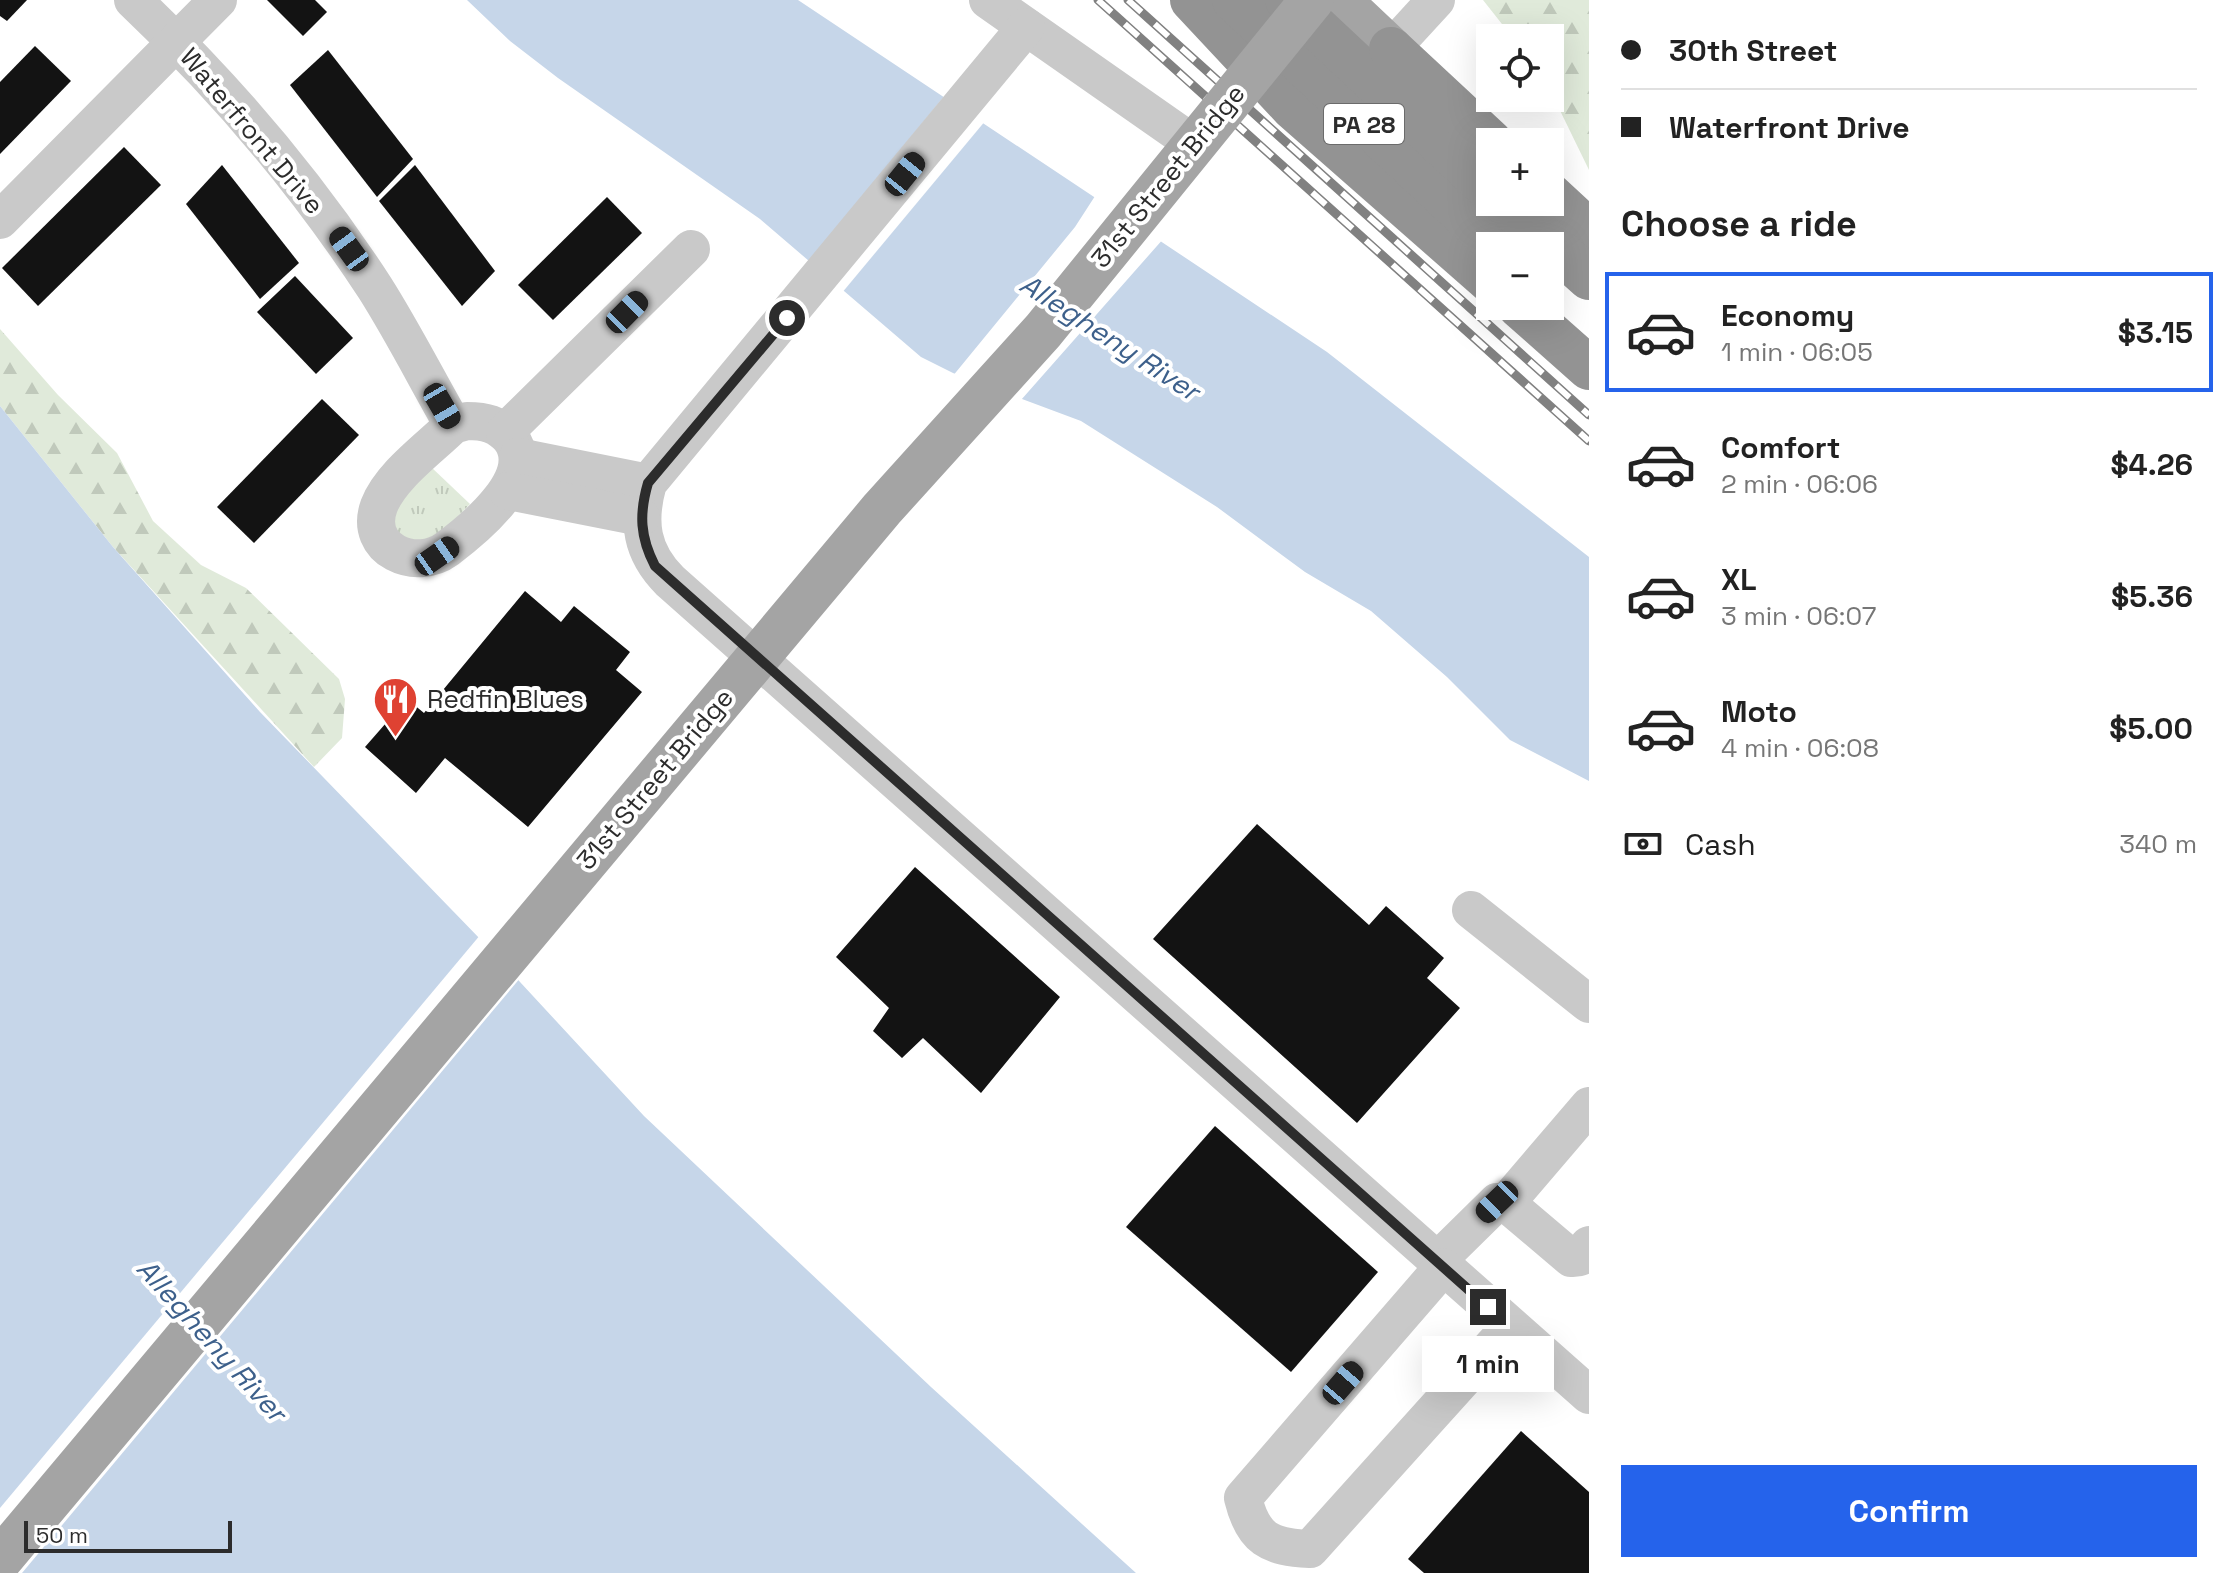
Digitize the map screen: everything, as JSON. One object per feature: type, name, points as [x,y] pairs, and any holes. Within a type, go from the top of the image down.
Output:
[{"type":"highway","points":[[1192,0],[1293,108],[1476,269]]},
{"type":"highway","name":"PA 28","points":[[1234,0],[1482,232]]},
{"type":"highway","name":"PA 28","points":[[1287,0],[1476,177]]},
{"type":"highway","points":[[1391,49],[1476,128]]},
{"type":"highway","points":[[1564,208],[1589,231]]},
{"type":"highway","points":[[1520,216],[1589,278]]},
{"type":"highway","points":[[1564,306],[1589,328]]},
{"type":"highway","points":[[1535,320],[1589,368]]},
{"type":"main road","name":"31st Street Bridge","points":[[0,1560],[882,509],[1043,331],[1312,0]]},
{"type":"main road","points":[[1339,0],[1391,49]]},
{"type":"street","name":"Waterfront Drive","points":[[133,0],[270,144],[349,249],[453,425]]},
{"type":"street","name":"Waterfront Drive","points":[[0,220],[218,0]]},
{"type":"street","points":[[988,0],[1194,144]]},
{"type":"street","points":[[1391,49],[1436,0]]},
{"type":"street","points":[[1026,27],[768,342],[644,500],[644,544],[655,566],[670,581],[1589,1395]]},
{"type":"street","points":[[644,500],[510,460],[482,421],[453,425],[388,489],[378,508],[377,526],[382,541],[392,552],[405,559],[437,556],[510,460],[691,249]]},
{"type":"street","points":[[1471,910],[1589,1004]]},
{"type":"street","points":[[1506,1203],[1589,1106]]},
{"type":"street","points":[[1510,1327],[1310,1549],[1285,1548],[1262,1538],[1249,1523],[1243,1498],[1440,1264],[1497,1202],[1506,1203],[1571,1258],[1580,1257],[1589,1245]]},
{"type":"green space","points":[[1483,0],[1589,0],[1589,170],[1561,112],[1564,112],[1564,24],[1502,24]]},
{"type":"green space","points":[[0,329],[58,395],[117,453],[153,521],[201,565],[246,588],[339,679],[345,699],[342,738],[314,767],[113,547],[0,406]]},
{"type":"green space","points":[[430,466],[470,504],[442,533],[424,544],[397,535],[391,514]]},
{"type":"water","name":"Allegheny River","points":[[467,0],[798,0],[1327,352],[1589,557],[1589,781],[1510,740],[1447,677],[1371,611],[1305,572],[1217,507],[1081,421],[953,373],[921,357],[760,219],[558,78],[510,41]]},
{"type":"water","name":"Allegheny River","points":[[0,406],[113,547],[260,712],[483,942],[644,1116],[931,1387],[1136,1573],[0,1573]]},
{"type":"pier","points":[[946,94],[986,120],[841,294],[806,265]]},
{"type":"pier","points":[[1097,193],[1164,238],[1021,400],[952,377],[1075,227]]},
{"type":"pier","points":[[481,934],[521,977],[22,1573],[0,1573],[0,1508]]},
{"type":"building","points":[[0,0],[27,0],[7,21],[0,16]]},
{"type":"building","points":[[267,0],[315,0],[327,12],[303,36]]},
{"type":"building","points":[[35,46],[71,81],[0,154],[0,82]]},
{"type":"building","points":[[328,50],[413,159],[377,197],[290,85]]},
{"type":"building","points":[[124,147],[161,185],[38,306],[2,268]]},
{"type":"building","points":[[222,165],[299,263],[260,299],[186,204]]},
{"type":"building","points":[[415,165],[495,271],[462,306],[379,201]]},
{"type":"building","points":[[607,197],[642,233],[553,320],[518,285]]},
{"type":"building","points":[[295,276],[353,338],[316,374],[257,312]]},
{"type":"building","points":[[322,399],[359,435],[254,543],[217,507]]},
{"type":"building","points":[[525,591],[561,622],[574,606],[630,652],[616,670],[642,692],[528,827],[445,758],[416,793],[365,747],[407,699],[424,713]]},
{"type":"building","points":[[1257,824],[1369,925],[1386,906],[1444,958],[1427,978],[1460,1008],[1357,1123],[1153,939]]},
{"type":"building","points":[[915,867],[1060,997],[981,1093],[923,1038],[902,1058],[873,1031],[889,1008],[836,957]]},
{"type":"building","points":[[1215,1126],[1378,1272],[1291,1372],[1126,1227]]},
{"type":"building","points":[[1521,1431],[1589,1492],[1589,1573],[1424,1573],[1408,1559]]},
{"type":"railway","points":[[1098,0],[1589,441]]},
{"type":"railway","points":[[1128,0],[1589,415]]},
{"type":"place","name":"Redfin Blues","points":[[396,738]]},
{"type":"route","points":[[787,318],[648,483],[641,517],[644,544],[655,566],[1488,1307]]}]
